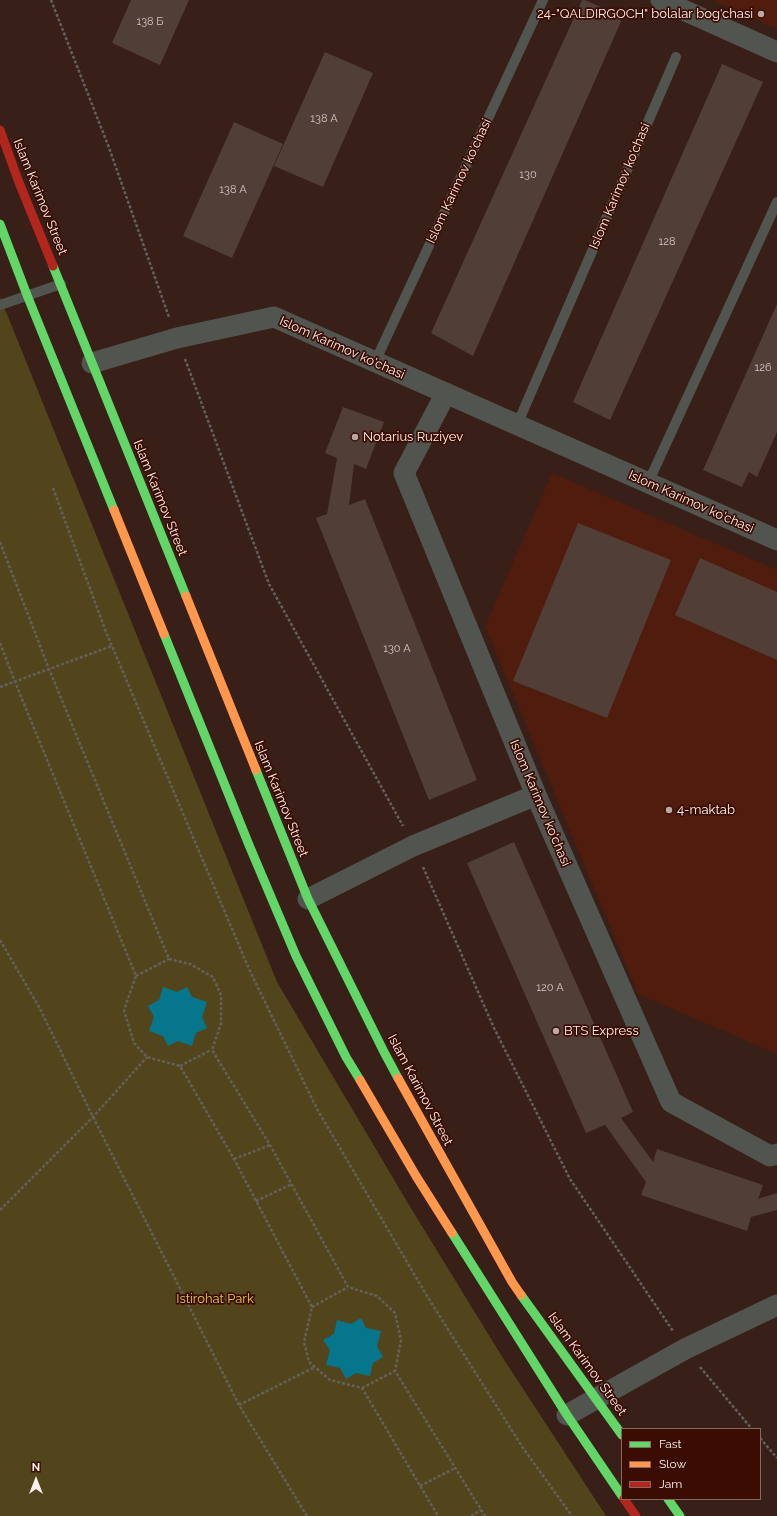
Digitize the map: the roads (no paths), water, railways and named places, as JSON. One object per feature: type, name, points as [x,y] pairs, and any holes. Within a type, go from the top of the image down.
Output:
[{"type":"main road","name":"Islam Karimov Street","points":[[0,130],[18,180],[308,900],[383,1050],[512,1282],[621,1434]]},
{"type":"main road","points":[[0,224],[27,295],[249,845],[296,956],[346,1057],[416,1176],[567,1415],[621,1495]]},
{"type":"main road","points":[[625,1500],[636,1516]]},
{"type":"main road","points":[[669,1500],[680,1516]]},
{"type":"street","points":[[661,0],[777,52]]},
{"type":"street","name":"Islom Karimov ko'chasi","points":[[92,363],[177,338],[274,317],[777,540]]},
{"type":"street","name":"Islom Karimov ko‘chasi","points":[[446,394],[404,473],[536,795],[671,1102],[770,1156],[777,1154]]},
{"type":"street","points":[[308,900],[413,846],[536,795]]},
{"type":"street","points":[[567,1415],[685,1349],[777,1305]]},
{"type":"lane","name":"Islom Karimov ko‘chasi","points":[[375,362],[543,0]]},
{"type":"lane","name":"Islom Karimov ko'chasi","points":[[517,425],[676,57]]},
{"type":"lane","points":[[648,483],[777,202]]},
{"type":"lane","points":[[0,305],[61,284]]},
{"type":"water","points":[[163,987],[177,992],[187,987],[192,997],[207,1002],[202,1017],[207,1028],[196,1033],[192,1046],[178,1041],[168,1046],[163,1036],[149,1031],[154,1017],[148,1006],[159,1000]]},
{"type":"water","points":[[361,1318],[366,1328],[381,1331],[377,1346],[383,1357],[373,1363],[370,1376],[356,1373],[346,1379],[340,1368],[326,1365],[330,1350],[323,1340],[334,1334],[337,1320],[351,1324]]},
{"type":"place","name":"24-\"QALDIRGOCH\" bolalar bog'chasi","points":[[761,14]]},
{"type":"place","name":"Notarius Ruziyev","points":[[355,437]]},
{"type":"place","name":"4-maktab","points":[[669,810]]},
{"type":"place","name":"BTS Express","points":[[556,1031]]},
{"type":"park label","name":"Istirohat Park","points":[[215,1299]]}]
